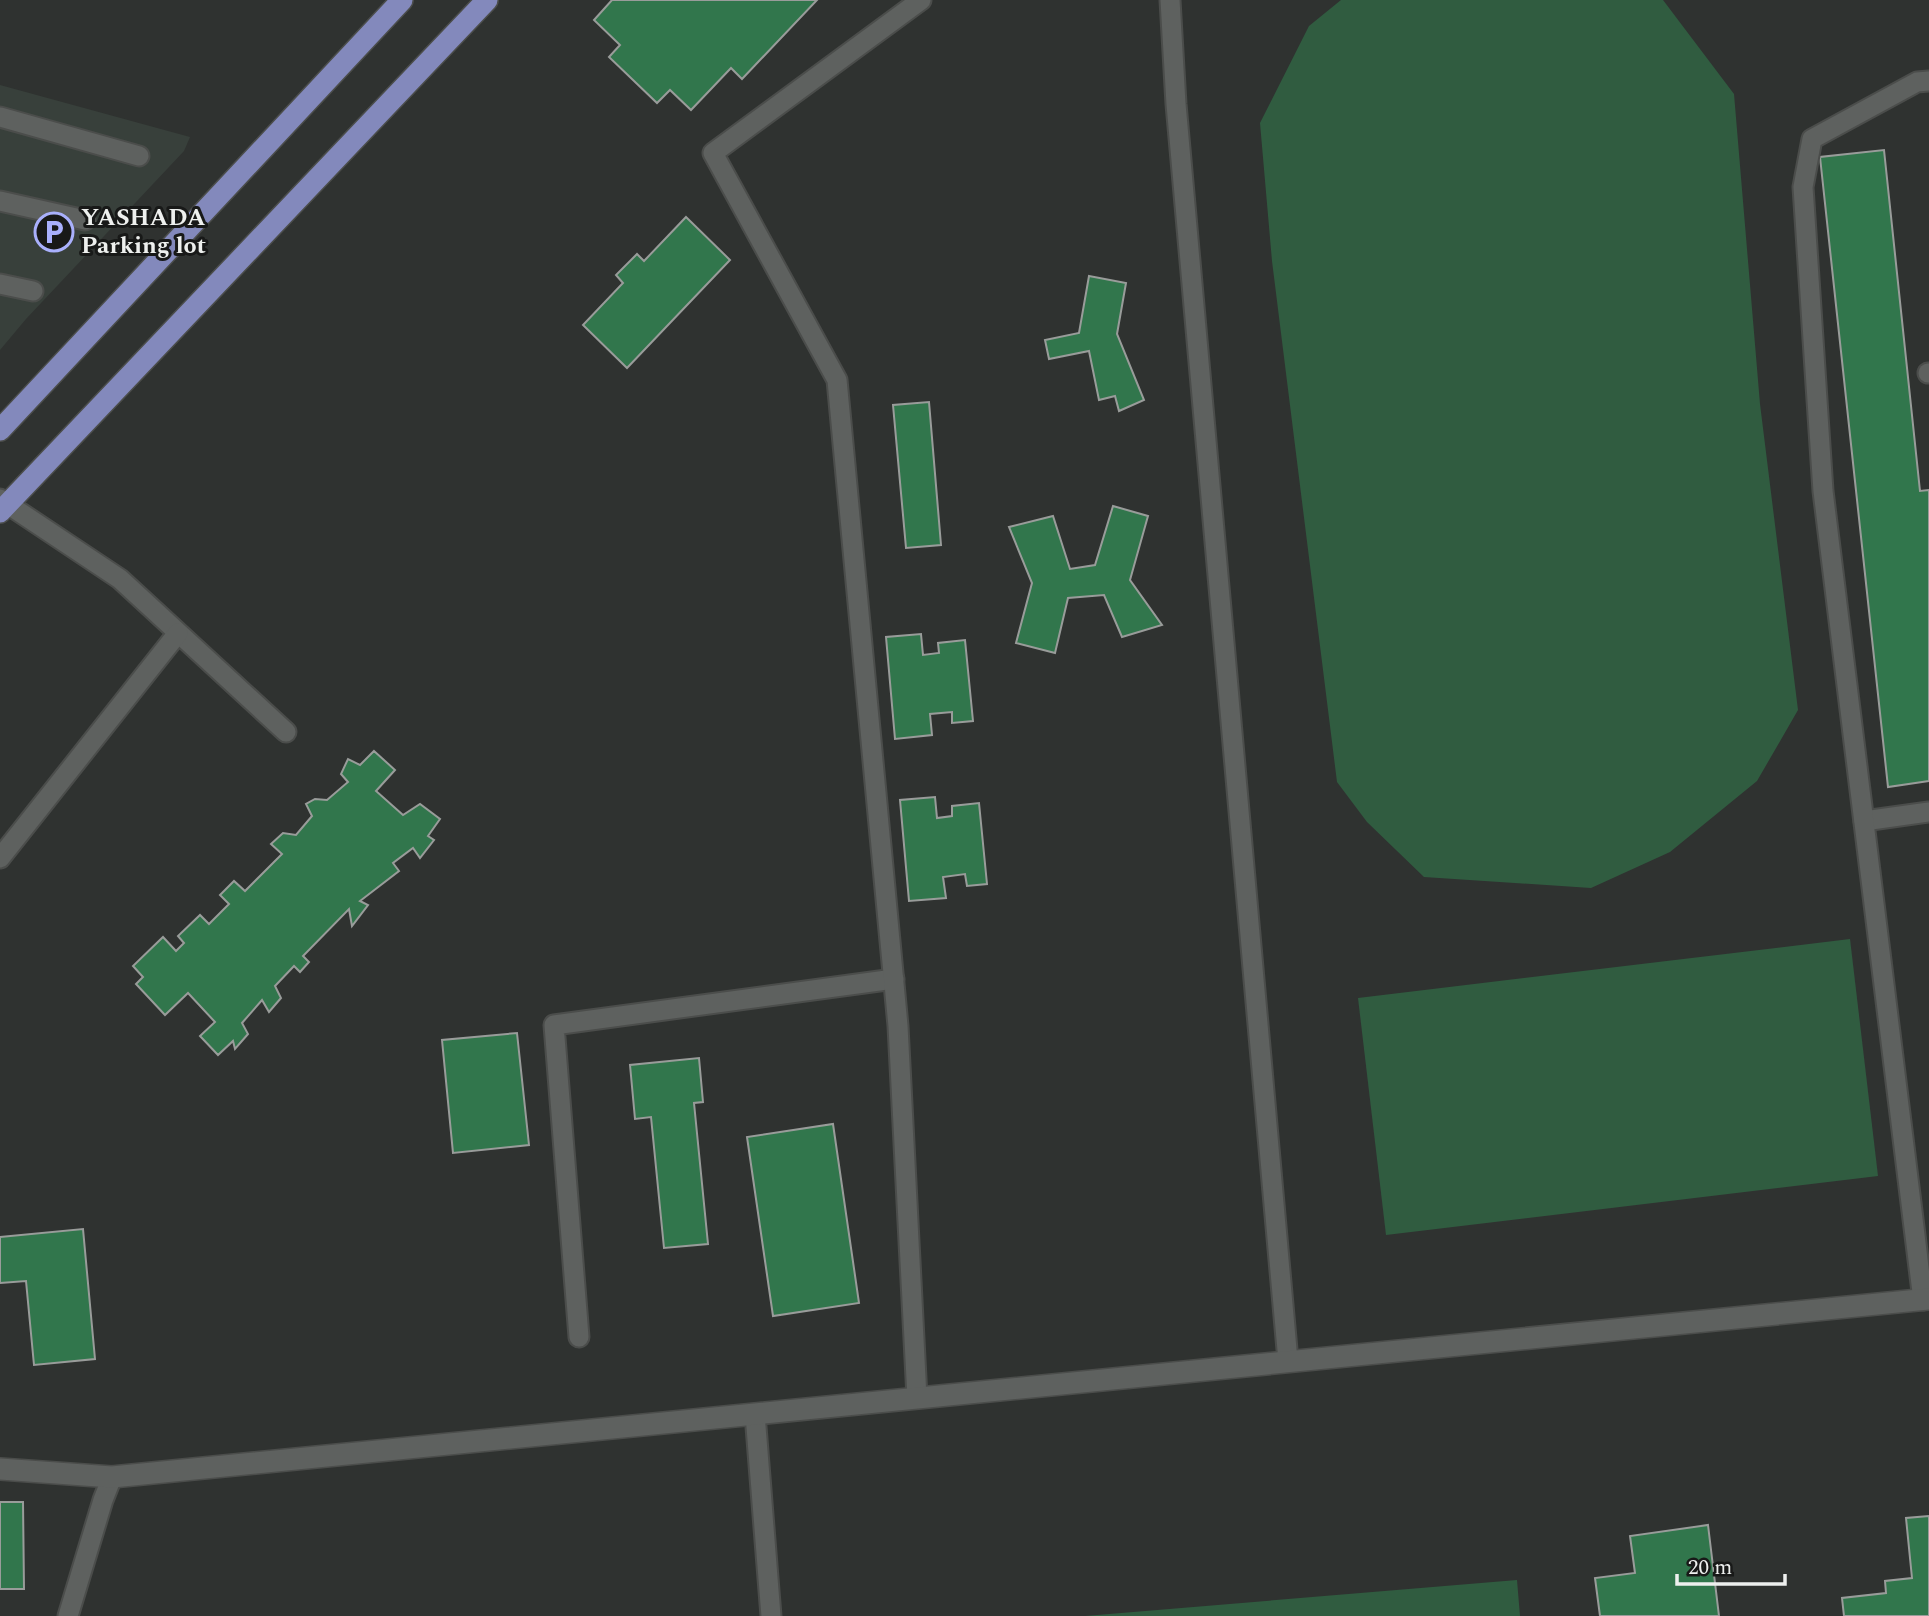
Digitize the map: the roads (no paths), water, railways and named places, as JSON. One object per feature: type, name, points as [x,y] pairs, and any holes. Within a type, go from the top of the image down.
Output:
[{"type":"main road","points":[[0,430],[402,0]]},
{"type":"main road","points":[[3,505],[487,0]]},
{"type":"street","points":[[0,1469],[112,1477],[1926,1299]]},
{"type":"lane","points":[[917,1398],[898,1026],[837,380],[713,153],[921,0]]},
{"type":"lane","points":[[1170,0],[1176,104],[1288,1361]]},
{"type":"lane","points":[[1926,1299],[1823,491],[1803,187],[1812,139],[1917,82],[1929,81]]},
{"type":"lane","points":[[0,117],[139,156]]},
{"type":"lane","points":[[0,201],[85,220]]},
{"type":"lane","points":[[0,284],[33,291]]},
{"type":"lane","points":[[3,505],[120,579],[286,732]]},
{"type":"lane","points":[[0,858],[178,633]]},
{"type":"lane","points":[[1864,821],[1929,812]]},
{"type":"lane","points":[[579,1337],[555,1025],[894,979]]},
{"type":"lane","points":[[755,1414],[771,1616]]},
{"type":"lane","points":[[68,1616],[112,1477]]},
{"type":"place","name":"YASHADA Parking lot","points":[[54,232]]}]
